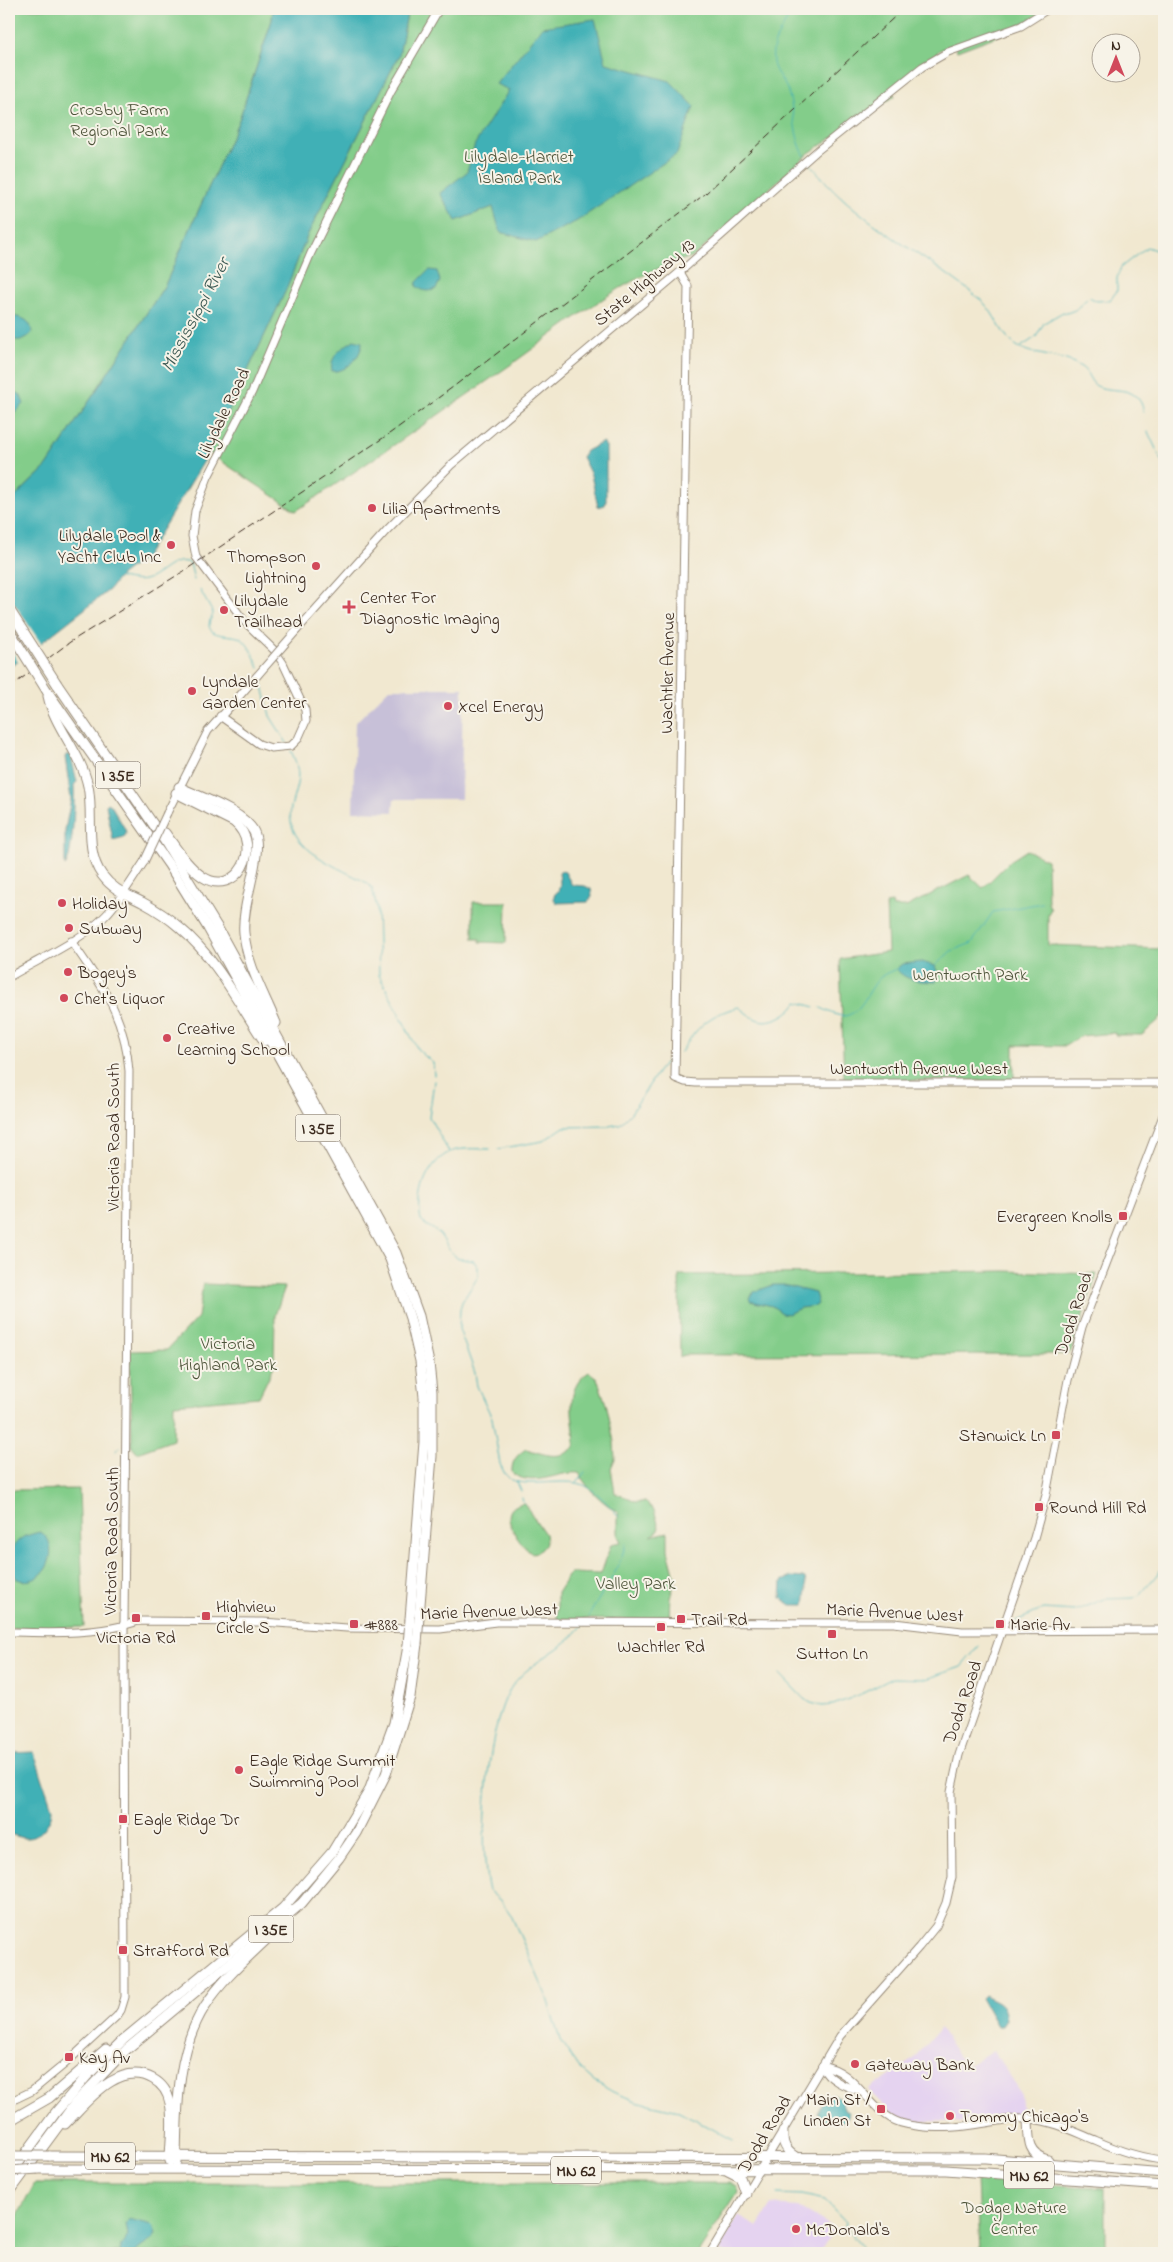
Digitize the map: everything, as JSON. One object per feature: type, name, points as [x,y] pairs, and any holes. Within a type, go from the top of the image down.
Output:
[{"type":"highway","name":"I 35E","points":[[9,609],[59,687],[176,859],[216,925],[396,1253],[419,1316],[429,1363],[432,1392],[432,1456],[414,1618]]},
{"type":"highway","name":"I 35E","points":[[9,630],[47,690],[169,865],[208,928],[390,1260],[410,1318],[420,1361],[424,1397],[424,1442],[410,1697],[386,1774],[356,1833],[302,1903],[127,2049],[76,2102],[9,2194]]},
{"type":"highway","points":[[59,687],[78,708],[193,869],[210,880],[225,881],[236,874],[245,863],[248,848],[245,834],[234,822],[178,790]]},
{"type":"highway","points":[[47,690],[50,706],[73,747],[87,782],[90,802],[92,849],[96,864],[106,880],[123,894],[142,902],[167,918],[202,949],[296,1089]]},
{"type":"highway","points":[[178,790],[236,814],[246,821],[253,831],[257,843],[256,856],[244,913],[247,951],[253,969],[300,1076]]},
{"type":"highway","name":"I 35E","points":[[9,2176],[56,2112],[87,2076],[123,2040],[162,2006],[283,1908],[332,1852],[369,1792],[394,1723],[412,1645]]},
{"type":"highway","points":[[173,2156],[179,2081],[185,2054],[194,2028],[205,2006],[230,1974],[285,1922],[302,1903]]},
{"type":"highway","points":[[9,2121],[49,2098],[130,2029],[162,2006]]},
{"type":"highway","points":[[35,2156],[102,2088],[121,2077],[136,2073],[156,2080],[168,2096],[171,2105],[173,2170]]},
{"type":"highway","points":[[1028,2118],[1028,2142],[1035,2155],[1041,2159],[1065,2164]]},
{"type":"highway","points":[[783,2132],[783,2141],[786,2149],[797,2157]]},
{"type":"highway","name":"MN 62","points":[[9,2156],[965,2158],[1065,2164],[1164,2173]]},
{"type":"highway","points":[[289,2170],[290,2163],[296,2161],[353,2160],[390,2156]]},
{"type":"highway","points":[[336,2169],[418,2166],[423,2162],[424,2156]]},
{"type":"highway","name":"MN 62","points":[[9,2170],[947,2170],[1164,2186]]},
{"type":"highway","points":[[726,2170],[740,2177],[746,2194]]},
{"type":"street","name":"Lilydale Road","points":[[220,716],[259,744],[271,748],[291,746],[298,739],[306,721],[305,710],[283,663],[218,589],[200,563],[193,548],[192,526],[195,511],[203,488],[252,392],[315,245],[391,91],[439,9]]},
{"type":"street","name":"State Highway 13","points":[[9,977],[70,941],[105,916],[123,894],[144,862],[198,750],[220,716],[386,531],[451,465],[491,429],[680,272],[843,130],[922,67],[948,52],[1021,26],[1048,9]]},
{"type":"street","name":"Wachtler Avenue","points":[[675,1078],[688,286],[680,272]]},
{"type":"street","name":"Victoria Road South","points":[[9,2102],[32,2091],[66,2063],[117,2016],[125,1997],[124,1626],[128,1061],[127,1048],[112,1004],[70,941]]},
{"type":"street","name":"Wentworth Avenue West","points":[[675,1078],[685,1082],[696,1083],[1164,1083]]},
{"type":"street","name":"Dodd Road","points":[[710,2253],[840,2036],[936,1926],[946,1903],[952,1877],[953,1782],[959,1755],[1034,1538],[1046,1495],[1068,1380],[1082,1327],[1164,1113]]},
{"type":"street","name":"Marie Avenue West","points":[[9,1632],[62,1633],[124,1626],[138,1621],[263,1622],[346,1628],[440,1629],[496,1622],[877,1623],[962,1631],[1164,1630]]},
{"type":"street","points":[[822,2066],[830,2066],[856,2084],[886,2114],[898,2122],[910,2125],[972,2126],[1007,2118],[1045,2120],[1129,2153],[1164,2160]]},
{"type":"shaded area","points":[[390,688],[463,688],[461,799],[394,799],[393,812],[353,811],[355,723]]},
{"type":"shaded area","points":[[940,2028],[965,2067],[993,2050],[1021,2094],[1023,2113],[966,2122],[911,2121],[893,2115],[868,2090],[915,2058]]},
{"type":"shaded area","points":[[772,2205],[798,2207],[835,2228],[819,2253],[720,2253],[722,2244],[738,2216],[758,2227]]},
{"type":"green space","name":"Crosby Farm Regional Park","points":[[9,9],[273,9],[272,20],[239,120],[165,285],[47,466],[9,503]]},
{"type":"green space","name":"Lilydale-Harriet Island Park","points":[[408,9],[1049,9],[1005,33],[957,51],[954,44],[940,50],[892,92],[895,96],[809,153],[693,257],[644,275],[595,304],[480,386],[296,511],[209,453],[285,292],[308,234],[399,55]]},
{"type":"green space","name":"Wentworth Park","points":[[1027,850],[1047,860],[1048,903],[1051,909],[1048,914],[1048,945],[1164,949],[1164,1011],[1161,1018],[1142,1035],[1115,1035],[1115,1033],[1081,1036],[1065,1046],[1014,1045],[1014,1081],[844,1080],[840,959],[888,952],[886,904],[892,903],[893,907],[906,907],[969,875],[983,888],[1010,861]]},
{"type":"green space","points":[[473,902],[507,902],[506,943],[480,942],[480,939],[473,939]]},
{"type":"green space","points":[[1005,1271],[1097,1274],[1071,1351],[1067,1354],[684,1355],[680,1357],[679,1275]]},
{"type":"green space","name":"Victoria Highland Park","points":[[203,1284],[285,1287],[275,1315],[274,1366],[259,1397],[174,1404],[173,1440],[137,1453],[132,1447],[130,1351],[167,1350],[198,1317]]},
{"type":"green space","name":"Valley Park","points":[[589,1372],[597,1378],[607,1407],[614,1442],[615,1459],[611,1468],[615,1493],[636,1502],[645,1502],[654,1510],[659,1527],[657,1532],[651,1536],[668,1532],[668,1550],[676,1580],[670,1597],[669,1620],[557,1619],[557,1593],[570,1573],[601,1574],[611,1544],[621,1542],[618,1536],[618,1512],[586,1485],[579,1473],[537,1480],[520,1478],[512,1473],[512,1469],[515,1459],[526,1449],[558,1455],[570,1451],[575,1446],[572,1416],[573,1396],[575,1387]]},
{"type":"green space","points":[[79,1489],[84,1627],[9,1628],[9,1490]]},
{"type":"green space","points":[[524,1503],[545,1534],[546,1543],[538,1552],[531,1553],[520,1542],[511,1526],[510,1512],[515,1506]]},
{"type":"green space","name":"Dodge Nature Center","points":[[977,2180],[1105,2188],[1105,2253],[980,2253]]},
{"type":"green space","points":[[35,2183],[729,2183],[736,2187],[738,2192],[698,2253],[9,2253],[9,2232]]},
{"type":"water","name":"Mississippi River","points":[[273,9],[408,9],[399,55],[308,234],[285,292],[209,453],[146,556],[119,577],[109,590],[9,668],[9,503],[47,466],[165,285],[239,120],[272,20]]},
{"type":"water","points":[[595,19],[606,63],[670,81],[694,106],[677,154],[577,221],[536,242],[500,232],[493,207],[456,221],[440,193],[467,172],[475,144],[509,90],[496,84],[542,27]]},
{"type":"water","points":[[429,270],[437,271],[440,281],[436,289],[426,291],[416,286],[417,282]]},
{"type":"water","points":[[12,316],[26,320],[30,325],[32,333],[21,340],[9,337],[9,318]]},
{"type":"water","points":[[354,340],[362,342],[356,358],[343,369],[332,371],[335,356]]},
{"type":"water","points":[[9,392],[20,394],[24,404],[9,419]]},
{"type":"water","points":[[603,442],[606,447],[606,500],[605,505],[598,507],[591,475],[582,457],[586,451]]},
{"type":"water","points":[[67,754],[71,756],[77,782],[74,785],[72,840],[68,861],[65,866],[65,830],[71,799],[65,757]]},
{"type":"water","points":[[108,803],[125,829],[126,834],[124,837],[113,840],[106,805]]},
{"type":"water","points":[[561,871],[565,872],[572,885],[585,886],[591,889],[592,897],[588,902],[557,903],[554,895],[559,888],[559,873]]},
{"type":"water","points":[[922,962],[935,966],[938,974],[936,982],[910,979],[896,969],[902,964]]},
{"type":"water","points":[[773,1285],[784,1285],[815,1293],[818,1304],[816,1306],[800,1308],[788,1314],[782,1313],[772,1306],[750,1301],[749,1298],[754,1292]]},
{"type":"water","points":[[40,1532],[47,1537],[51,1554],[44,1572],[37,1578],[28,1581],[17,1579],[9,1565],[12,1550],[22,1538]]},
{"type":"water","points":[[791,1577],[805,1578],[807,1590],[805,1605],[791,1605],[781,1598],[782,1581]]},
{"type":"water","points":[[34,1752],[52,1808],[50,1819],[44,1829],[36,1836],[23,1838],[9,1834],[9,1753]]},
{"type":"water","points":[[984,1995],[1000,2003],[1004,2009],[1006,2020],[1002,2026],[997,2026],[981,1998]]},
{"type":"water","points":[[833,2094],[840,2098],[845,2111],[849,2112],[845,2121],[825,2123],[817,2112],[824,2098]]},
{"type":"water","points":[[129,2219],[153,2225],[156,2234],[152,2240],[135,2253],[120,2253],[121,2246],[128,2236],[126,2224]]},
{"type":"pier","points":[[9,596],[42,645],[19,663],[9,647]]},
{"type":"waterway","points":[[794,9],[776,40],[773,62],[787,89],[798,140],[805,156]]},
{"type":"waterway","points":[[809,162],[827,184],[847,203],[982,301],[1014,344],[1027,351],[1074,363],[1087,373],[1095,385],[1101,388],[1130,392],[1141,402],[1144,412]]},
{"type":"waterway","points":[[1021,347],[1036,337],[1044,323],[1063,312],[1067,313],[1075,310],[1089,297],[1097,301],[1110,300],[1117,291],[1117,278],[1121,267],[1147,247],[1164,253]]},
{"type":"waterway","points":[[1148,432],[1164,466]]},
{"type":"waterway","points":[[117,577],[142,581],[151,578],[172,564],[184,562],[190,563],[194,580]]},
{"type":"waterway","points":[[200,590],[213,613],[209,626],[211,630],[214,633],[243,640],[259,668]]},
{"type":"waterway","points":[[261,677],[270,716],[287,743]]},
{"type":"waterway","points":[[291,751],[298,772],[292,803],[291,819],[294,832],[314,854],[367,883],[372,888],[377,908],[379,975],[418,1050],[433,1063],[434,1075]]},
{"type":"waterway","points":[[935,966],[951,951],[972,943],[993,912],[1042,903]]},
{"type":"waterway","points":[[821,1008],[838,1015],[851,1014],[861,1005],[877,981],[896,969]]},
{"type":"waterway","points":[[681,1052],[704,1023],[727,1010],[738,1007],[754,1018],[764,1021],[781,1017],[797,1002],[815,1007]]},
{"type":"waterway","points":[[498,1149],[543,1141],[564,1127],[620,1124],[631,1113],[659,1070],[671,1057]]},
{"type":"waterway","points":[[434,1081],[429,1117],[449,1152]]},
{"type":"waterway","points":[[490,1149],[452,1151],[440,1158],[433,1165],[424,1183],[421,1193],[420,1212],[421,1221],[441,1236],[456,1257],[474,1261],[478,1268],[478,1277],[462,1302],[459,1329],[475,1373],[477,1386],[492,1418],[500,1464],[505,1474],[511,1480],[518,1482],[570,1482],[583,1485],[600,1497],[619,1517]]},
{"type":"waterway","points":[[116,1451],[120,1447]]},
{"type":"waterway","points":[[577,1482],[585,1472]]},
{"type":"waterway","points":[[517,1482],[521,1491]]},
{"type":"waterway","points":[[522,1498],[524,1503]]},
{"type":"waterway","points":[[606,1587],[618,1567],[626,1544]]},
{"type":"waterway","points":[[1016,1621],[1044,1609],[1075,1611],[1105,1599],[1133,1598],[1140,1595],[1164,1566]]},
{"type":"waterway","points":[[588,1617],[603,1592]]},
{"type":"waterway","points":[[582,1626],[567,1642],[523,1674],[515,1682],[505,1699],[497,1723],[487,1784],[484,1845],[489,1891],[502,1902],[511,1915],[546,1995],[560,2040],[578,2067],[594,2081],[613,2092],[636,2101],[679,2111],[733,2140]]},
{"type":"waterway","points":[[780,1674],[804,1699],[822,1706],[833,1705],[859,1695],[893,1678],[926,1679],[961,1667],[979,1646]]},
{"type":"waterway","points":[[777,2194],[802,2195],[825,2200],[846,2222],[845,2227],[867,2253]]},
{"type":"railway","points":[[9,688],[70,642],[184,571],[389,434],[453,387],[705,194],[903,9]]},
{"type":"place","name":"Lilia Apartments","points":[[372,508]]},
{"type":"place","name":"Lilydale Pool & Yacht Club Inc","points":[[171,545]]},
{"type":"place","name":"Thompson Lightning","points":[[316,566]]},
{"type":"place","name":"Center For Diagnostic Imaging","points":[[349,607]]},
{"type":"place","name":"Lilydale Trailhead","points":[[224,610]]},
{"type":"place","name":"Lyndale Garden Center","points":[[192,691]]},
{"type":"place","name":"Xcel Energy","points":[[448,706]]},
{"type":"place","name":"Holiday","points":[[62,903]]},
{"type":"place","name":"Subway","points":[[69,928]]},
{"type":"place","name":"Bogey's","points":[[68,972]]},
{"type":"place","name":"Chet's Liquor","points":[[64,998]]},
{"type":"place","name":"Creative Learning School","points":[[167,1038]]},
{"type":"place","name":"Evergreen Knolls","points":[[1123,1216]]},
{"type":"place","name":"Stanwick Ln","points":[[1056,1435]]},
{"type":"place","name":"Round Hill Rd","points":[[1039,1507]]},
{"type":"place","name":"Highview Circle S","points":[[206,1616]]},
{"type":"place","name":"Victoria Rd","points":[[136,1618]]},
{"type":"place","name":"Trail Rd","points":[[681,1619]]},
{"type":"place","name":"#888","points":[[354,1624]]},
{"type":"place","name":"Marie Av","points":[[1000,1624]]},
{"type":"place","name":"Wachtler Rd","points":[[661,1627]]},
{"type":"place","name":"Sutton Ln","points":[[832,1634]]},
{"type":"place","name":"Eagle Ridge Summit Swimming Pool","points":[[239,1770]]},
{"type":"place","name":"Eagle Ridge Dr","points":[[123,1819]]},
{"type":"place","name":"Stratford Rd","points":[[123,1950]]},
{"type":"place","name":"Kay Av","points":[[69,2057]]},
{"type":"place","name":"Gateway Bank","points":[[855,2064]]},
{"type":"place","name":"Main St / Linden St","points":[[881,2109]]},
{"type":"place","name":"Tommy Chicago's","points":[[950,2116]]},
{"type":"place","name":"McDonald's","points":[[796,2229]]}]
